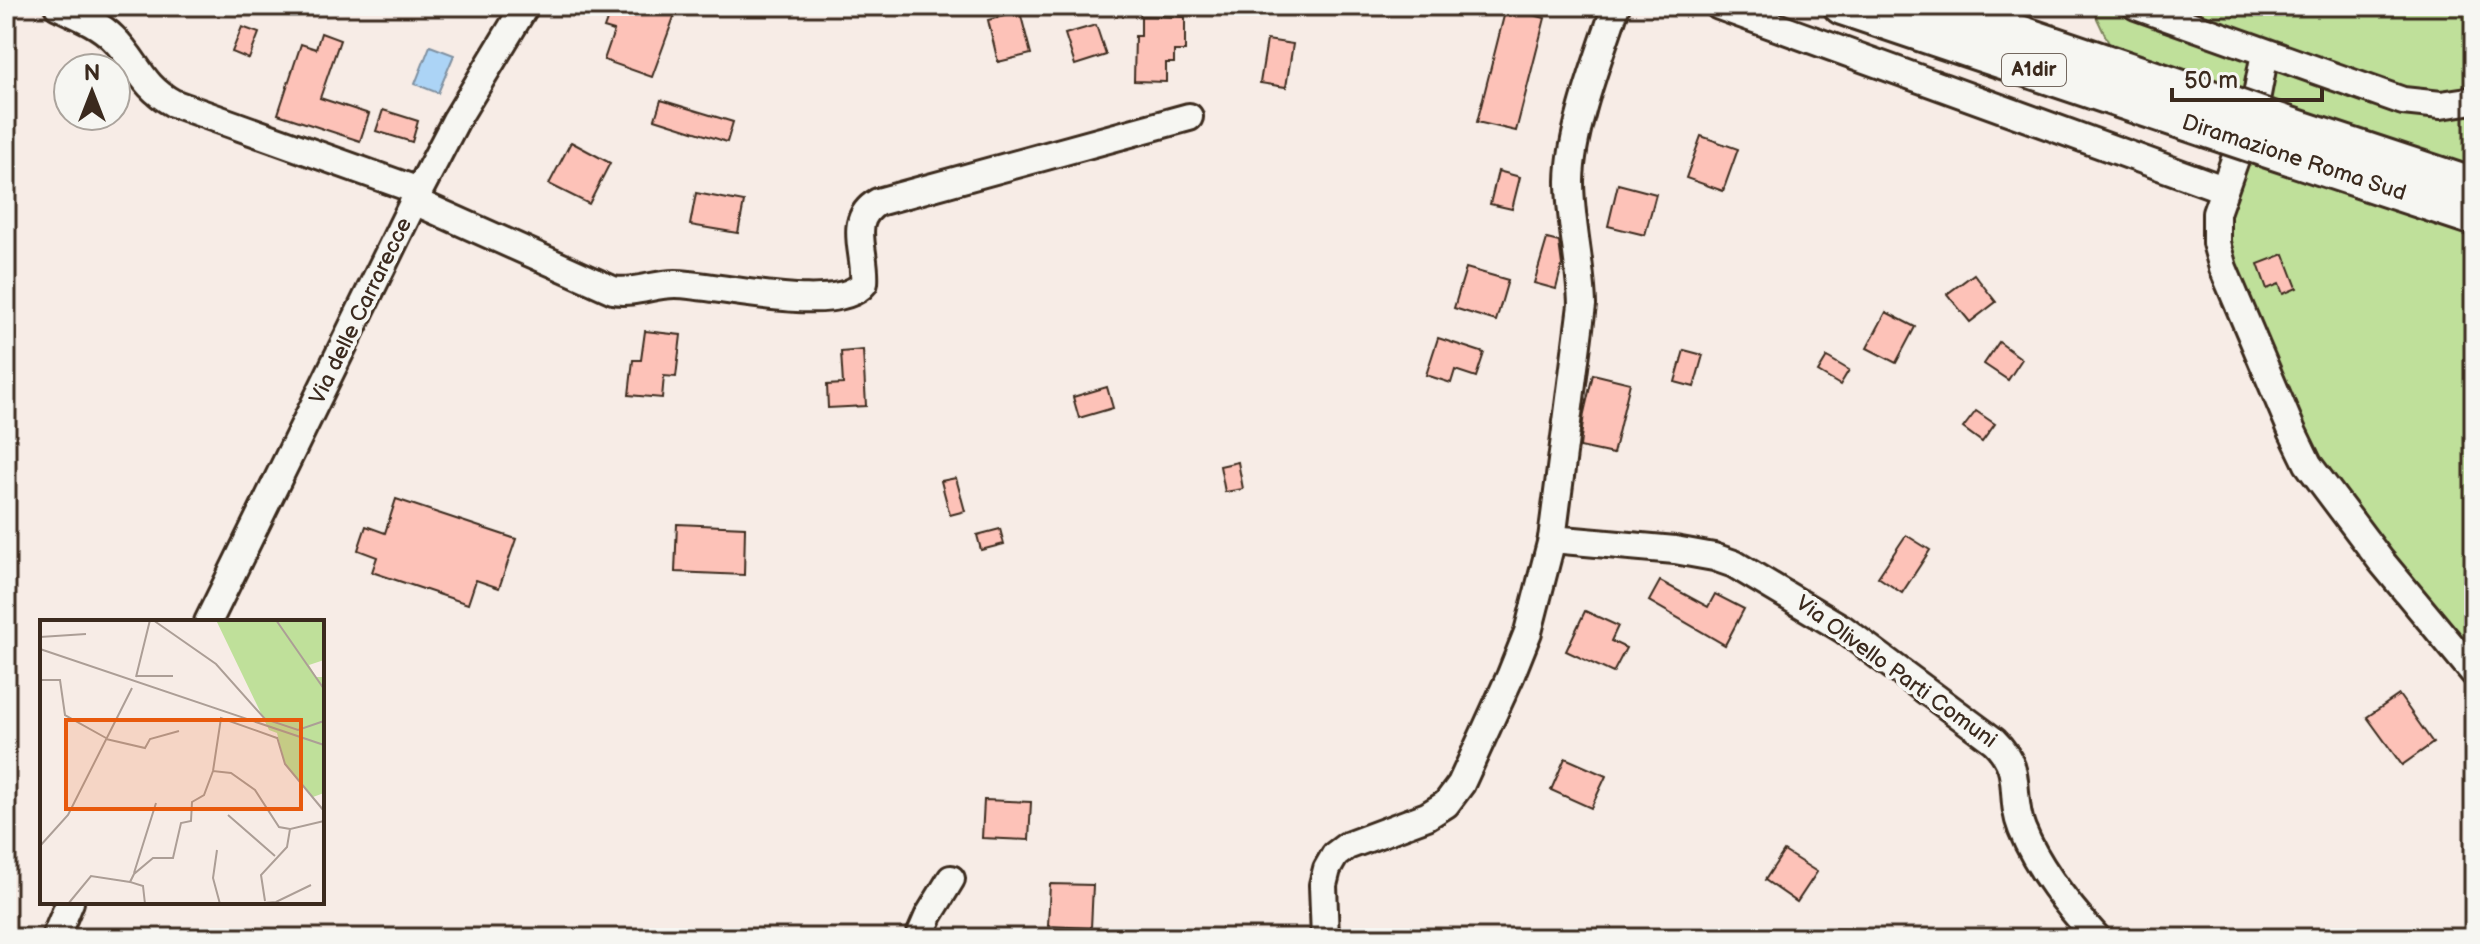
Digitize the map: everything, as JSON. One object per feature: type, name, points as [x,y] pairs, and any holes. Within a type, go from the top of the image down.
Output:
[{"type":"highway","name":"Diramazione Roma Sud","points":[[1842,6],[2231,121]]},
{"type":"highway","name":"Diramazione Roma Sud","points":[[1937,6],[2474,217]]},
{"type":"highway","name":"Diramazione Roma Sud","points":[[2266,133],[2474,187]]},
{"type":"street","points":[[58,6],[111,35],[150,88],[173,103],[416,196],[613,290],[633,291],[671,284],[794,298],[832,298],[858,290],[864,283],[860,219],[878,202],[1189,117]]},
{"type":"street","name":"Via delle Carrarecce","points":[[209,620],[416,196],[456,120],[525,6]]},
{"type":"street","points":[[1325,938],[1323,885],[1335,855],[1347,846],[1427,816],[1446,804],[1461,784],[1528,632],[1552,539],[1582,305],[1571,206],[1571,169],[1584,108],[1616,6]]},
{"type":"street","points":[[1719,6],[2223,189]]},
{"type":"street","points":[[2136,6],[2403,101],[2441,105],[2474,100]]},
{"type":"street","points":[[2265,53],[2256,100],[2216,213],[2215,229],[2223,268],[2308,464],[2398,583],[2474,673]]},
{"type":"street","name":"Via Olivello Parti Comuni","points":[[1552,539],[1675,550],[1725,560],[1813,610],[1875,652],[2004,751],[2012,766],[2016,810],[2026,838],[2052,882],[2097,938]]},
{"type":"street","points":[[919,938],[951,879]]},
{"type":"street","points":[[55,938],[69,904]]},
{"type":"green space","points":[[2091,6],[2474,6],[2474,673],[2328,492],[2223,268],[2226,135],[2139,106]]},
{"type":"water","points":[[430,46],[454,55],[438,93],[415,84]]},
{"type":"building","points":[[612,6],[678,6],[652,77],[604,60],[614,31],[604,28]]},
{"type":"building","points":[[1506,8],[1545,18],[1516,131],[1477,122]]},
{"type":"building","points":[[1020,12],[1031,54],[998,62],[988,20]]},
{"type":"building","points":[[1141,16],[1185,17],[1185,51],[1174,51],[1174,63],[1166,63],[1166,82],[1134,81],[1135,36],[1141,36]]},
{"type":"building","points":[[1096,25],[1106,55],[1075,65],[1065,34]]},
{"type":"building","points":[[242,27],[259,33],[249,59],[232,52]]},
{"type":"building","points":[[321,33],[340,40],[320,98],[369,114],[360,141],[278,114],[301,44],[316,49]]},
{"type":"building","points":[[1267,40],[1293,44],[1286,87],[1260,83]]},
{"type":"building","points":[[661,100],[733,122],[727,142],[655,119]]},
{"type":"building","points":[[383,110],[418,121],[412,142],[376,131]]},
{"type":"building","points":[[1701,136],[1738,149],[1723,191],[1686,178]]},
{"type":"building","points":[[571,142],[610,163],[589,204],[549,184]]},
{"type":"building","points":[[1498,171],[1520,177],[1512,209],[1490,204]]},
{"type":"building","points":[[1618,184],[1656,194],[1645,235],[1608,226]]},
{"type":"building","points":[[696,193],[744,202],[738,233],[690,225]]},
{"type":"building","points":[[1547,239],[1559,242],[1562,265],[1556,289],[1534,283]]},
{"type":"building","points":[[2284,254],[2297,288],[2283,294],[2279,284],[2267,289],[2258,264]]},
{"type":"building","points":[[1466,268],[1508,280],[1496,321],[1454,308]]},
{"type":"building","points":[[1974,274],[1996,302],[1970,322],[1947,294]]},
{"type":"building","points":[[1886,312],[1915,327],[1896,363],[1867,348]]},
{"type":"building","points":[[645,331],[681,335],[676,377],[664,376],[662,398],[629,395],[633,360],[641,360]]},
{"type":"building","points":[[1438,338],[1484,353],[1476,377],[1455,370],[1451,383],[1426,375]]},
{"type":"building","points":[[1999,342],[2022,359],[2008,380],[1984,364]]},
{"type":"building","points":[[863,350],[866,406],[828,408],[827,385],[843,384],[841,352]]},
{"type":"building","points":[[1684,350],[1703,355],[1694,387],[1675,382]]},
{"type":"building","points":[[1827,357],[1849,370],[1840,385],[1818,372]]},
{"type":"building","points":[[1593,374],[1630,383],[1613,454],[1580,447]]},
{"type":"building","points":[[1107,387],[1113,408],[1079,418],[1073,397]]},
{"type":"building","points":[[1976,411],[1995,424],[1982,442],[1963,428]]},
{"type":"building","points":[[1238,462],[1243,489],[1225,492],[1220,466]]},
{"type":"building","points":[[956,478],[965,511],[950,515],[941,481]]},
{"type":"building","points":[[396,499],[516,539],[499,588],[476,580],[468,604],[372,572],[377,557],[358,550],[366,526],[385,533]]},
{"type":"building","points":[[677,524],[745,527],[744,575],[675,572]]},
{"type":"building","points":[[1000,529],[1004,544],[981,550],[977,535]]},
{"type":"building","points":[[1906,535],[1930,550],[1902,593],[1878,577]]},
{"type":"building","points":[[1660,581],[1708,607],[1715,594],[1744,609],[1725,645],[1649,601]]},
{"type":"building","points":[[1585,611],[1618,626],[1611,641],[1626,648],[1613,673],[1566,651]]},
{"type":"building","points":[[2399,695],[2433,743],[2402,765],[2367,717]]},
{"type":"building","points":[[1565,758],[1606,776],[1591,808],[1551,790]]},
{"type":"building","points":[[984,800],[1031,802],[1029,840],[982,838]]},
{"type":"building","points":[[1784,851],[1817,872],[1797,902],[1765,880]]},
{"type":"building","points":[[1050,884],[1093,885],[1091,928],[1048,926]]}]
